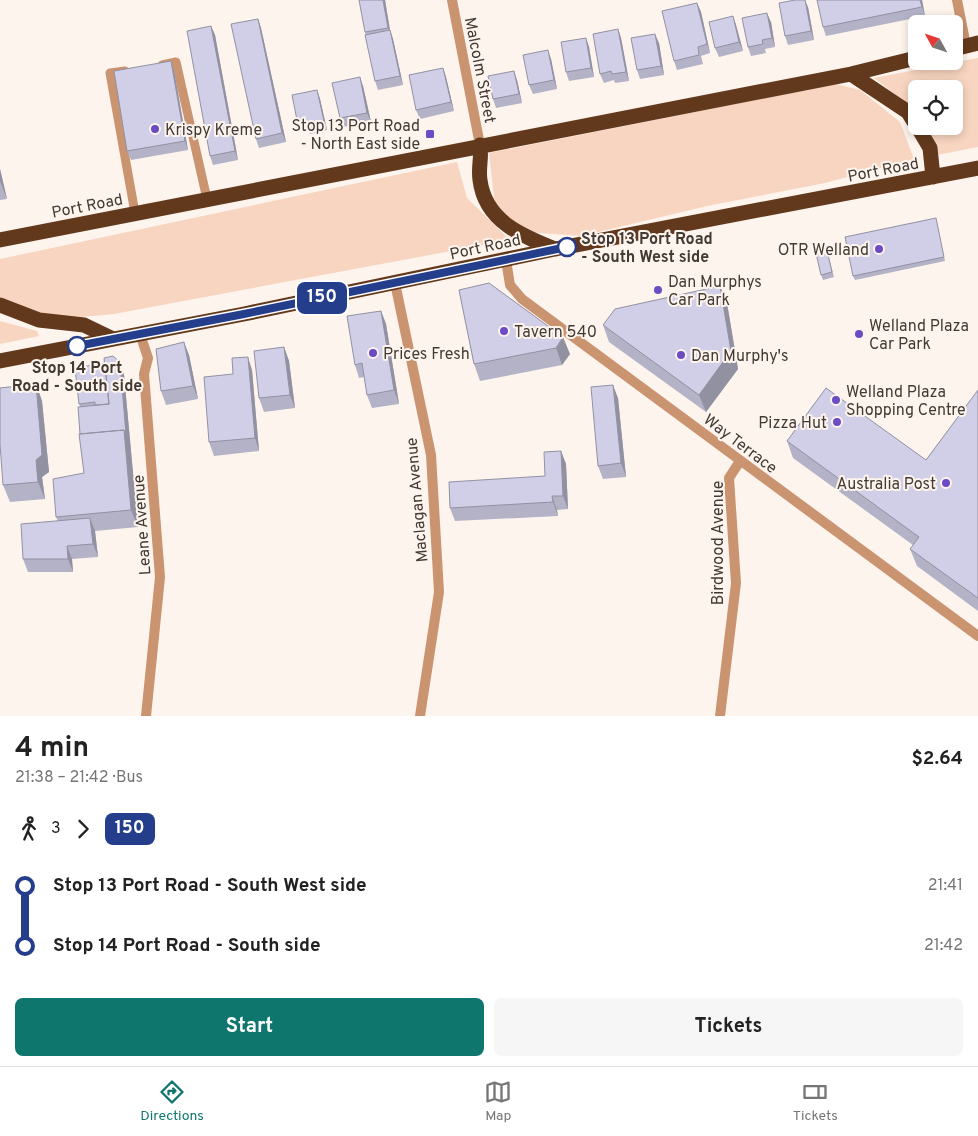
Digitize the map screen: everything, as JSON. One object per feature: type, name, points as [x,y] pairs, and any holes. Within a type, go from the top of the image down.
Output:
[{"type":"highway","name":"Port Road","points":[[0,240],[851,74],[908,60]]},
{"type":"highway","points":[[851,74],[908,112]]},
{"type":"highway","points":[[922,135],[930,148],[933,177]]},
{"type":"highway","points":[[480,145],[480,182],[490,208],[516,232],[556,249]]},
{"type":"highway","name":"Port Road","points":[[0,361],[395,283],[556,249],[978,168]]},
{"type":"highway","points":[[0,305],[39,320],[84,326],[113,339]]},
{"type":"street","name":"Malcolm Street","points":[[452,0],[480,145]]},
{"type":"street","points":[[957,0],[966,46]]},
{"type":"street","name":"Way Terrace","points":[[506,260],[510,285],[522,299],[978,636]]},
{"type":"street","name":"Maclagan Avenue","points":[[395,283],[431,455],[439,592],[420,716]]},
{"type":"street","name":"Leane Avenue","points":[[140,334],[148,358],[144,374],[160,577],[146,716]]},
{"type":"street","name":"Birdwood Avenue","points":[[720,716],[736,583],[730,478],[740,461]]},
{"type":"lane","points":[[135,213],[110,73],[176,62],[207,199]]},
{"type":"shaded area","points":[[978,58],[978,147],[937,155],[929,135],[963,135],[963,80],[908,80],[908,104],[874,78],[916,70],[963,70],[963,61]]},
{"type":"shaded area","points":[[836,84],[860,90],[900,122],[914,159],[825,183],[707,206],[582,236],[524,232],[495,206],[489,153]]},
{"type":"shaded area","points":[[457,162],[467,198],[510,240],[114,314],[71,318],[24,310],[0,297],[0,259]]},
{"type":"shaded area","points":[[0,321],[37,331],[39,336],[0,344]]},
{"type":"building","points":[[359,0],[383,0],[388,28],[365,32]]},
{"type":"building","points":[[805,0],[811,31],[785,36],[779,3]]},
{"type":"building","points":[[817,0],[920,0],[922,7],[823,27]]},
{"type":"building","points":[[697,3],[707,44],[698,47],[699,55],[674,61],[662,11]]},
{"type":"building","points":[[767,13],[772,38],[762,40],[763,44],[748,47],[742,18]]},
{"type":"building","points":[[733,16],[739,42],[715,48],[709,22]]},
{"type":"building","points":[[258,19],[282,133],[256,139],[231,24]]},
{"type":"building","points":[[211,26],[235,151],[210,156],[187,31]]},
{"type":"building","points":[[618,29],[626,72],[612,74],[611,71],[600,74],[593,34]]},
{"type":"building","points":[[390,30],[400,76],[375,81],[365,35]]},
{"type":"building","points":[[655,34],[661,66],[637,70],[631,38]]},
{"type":"building","points":[[586,38],[591,68],[566,72],[561,42]]},
{"type":"building","points":[[548,50],[554,80],[529,85],[523,55]]},
{"type":"building","name":"Krispy Kreme","points":[[171,61],[185,141],[127,151],[114,71]]},
{"type":"building","points":[[443,68],[451,102],[416,110],[409,75]]},
{"type":"building","points":[[514,71],[519,94],[493,99],[488,76]]},
{"type":"building","points":[[360,77],[367,113],[340,118],[332,83]]},
{"type":"building","points":[[317,90],[324,121],[306,125],[305,118],[297,120],[292,95]]},
{"type":"building","points":[[936,218],[944,257],[853,276],[845,237]]},
{"type":"building","points":[[826,246],[832,272],[821,275],[815,249]]},
{"type":"building","name":"Tavern 540","points":[[489,283],[563,337],[556,348],[474,364],[459,290]]},
{"type":"building","name":"Dan Murphy's","points":[[720,286],[731,351],[699,395],[603,325],[615,309]]},
{"type":"building","name":"Prices Fresh","points":[[381,311],[394,390],[367,395],[362,363],[355,365],[347,316]]},
{"type":"building","points":[[184,342],[193,386],[161,391],[156,349]]},
{"type":"building","points":[[284,347],[290,395],[259,398],[254,351]]},
{"type":"building","points":[[113,356],[120,362],[126,434],[124,430],[80,434],[78,407],[109,404],[104,358]]},
{"type":"building","points":[[248,357],[255,438],[209,442],[204,377],[233,374],[232,358]]},
{"type":"building","points":[[105,363],[109,404],[95,405],[95,402],[79,404],[75,368]]},
{"type":"building","points":[[36,384],[42,455],[36,460],[38,482],[3,485],[0,444],[0,388]]},
{"type":"building","points":[[613,385],[621,463],[598,466],[591,387]]},
{"type":"building","name":"Welland Plaza Shopping Centre","points":[[826,388],[926,460],[978,390],[978,598],[910,549],[919,537],[787,441]]},
{"type":"building","points":[[124,430],[131,510],[56,517],[53,479],[84,473],[79,434]]},
{"type":"building","points":[[561,451],[563,496],[552,496],[553,502],[450,508],[449,482],[545,476],[544,452]]},
{"type":"building","points":[[90,518],[93,544],[67,546],[68,559],[23,559],[21,524]]},
{"type":"bus line","name":"150","points":[[77,346],[244,314],[567,247]]},
{"type":"place","name":"Krispy Kreme","points":[[155,129]]},
{"type":"place","name":"Stop 13 Port Road - North East side","points":[[430,134]]},
{"type":"place","name":"Stop 13 Port Road - South West side","points":[[567,247]]},
{"type":"place","name":"OTR Welland","points":[[879,249]]},
{"type":"place","name":"Dan Murphys Car Park","points":[[658,290]]},
{"type":"place","name":"Tavern 540","points":[[504,331]]},
{"type":"place","name":"Welland Plaza Car Park","points":[[859,334]]},
{"type":"place","name":"Stop 14 Port Road - South side","points":[[77,346]]},
{"type":"place","name":"Prices Fresh","points":[[373,353]]},
{"type":"place","name":"Dan Murphy's","points":[[681,355]]},
{"type":"place","name":"Welland Plaza Shopping Centre","points":[[836,400]]},
{"type":"place","name":"Pizza Hut","points":[[837,422]]},
{"type":"place","name":"Australia Post","points":[[946,483]]}]
